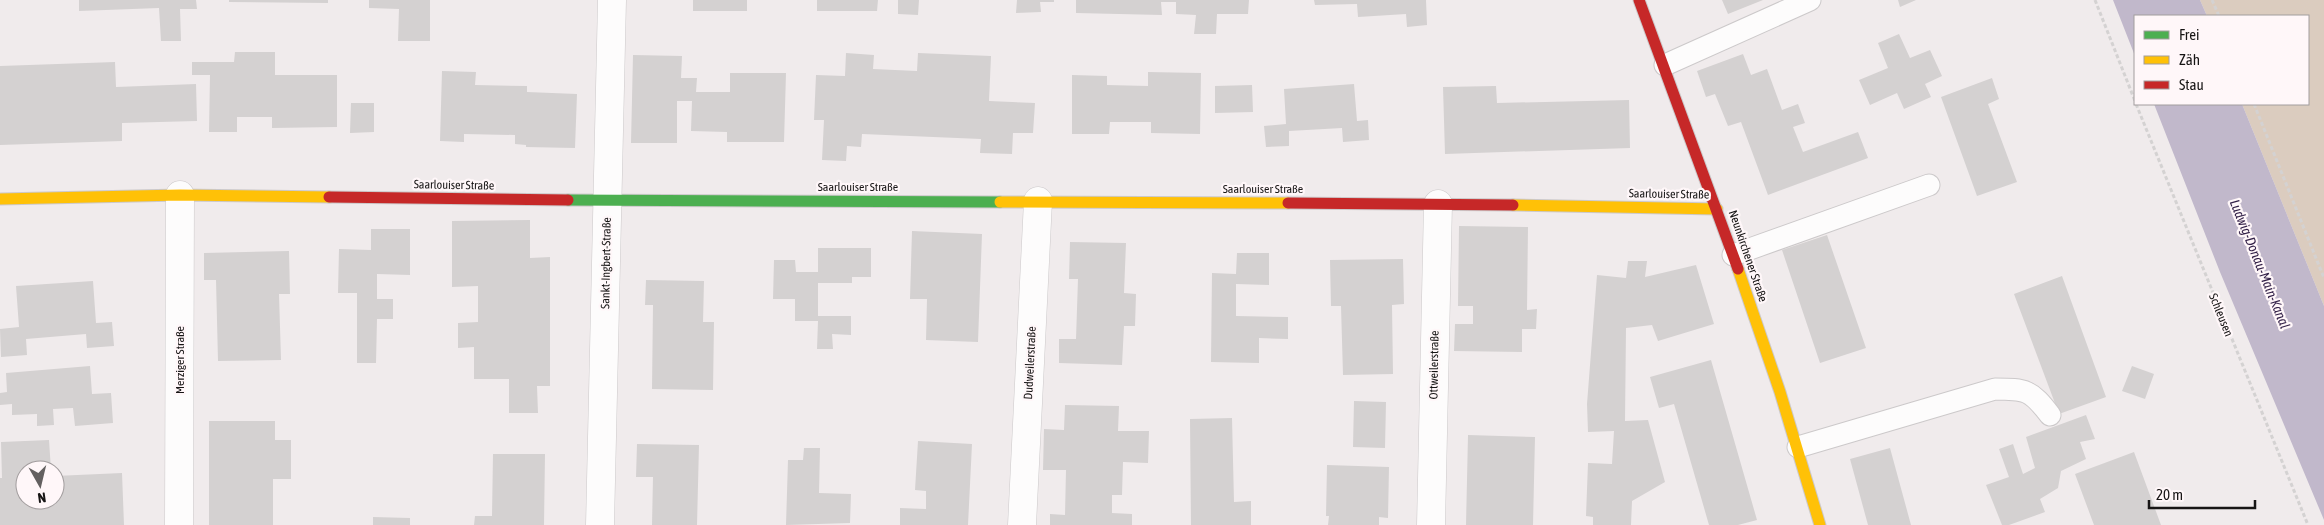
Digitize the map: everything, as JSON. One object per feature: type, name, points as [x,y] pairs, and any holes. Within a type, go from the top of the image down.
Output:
[{"type":"street","name":"Sankt-Ingbert-Straße","points":[[600,525],[612,0]]},
{"type":"street","name":"Neunkirchener Straße","points":[[1639,0],[1733,255],[1798,447],[1820,525]]},
{"type":"street","name":"Saarlouiser Straße","points":[[0,199],[180,195],[608,201],[1038,201],[1438,204],[1717,209]]},
{"type":"street","name":"Merziger Straße","points":[[179,525],[180,195]]},
{"type":"street","name":"Dudweilerstraße","points":[[1022,525],[1038,201]]},
{"type":"street","name":"Ottweilerstraße","points":[[1431,525],[1438,204]]},
{"type":"lane","points":[[1664,65],[1810,0]]},
{"type":"lane","points":[[1733,255],[1929,184]]},
{"type":"lane","points":[[1798,447],[1996,389],[2022,389],[2039,400],[2050,414]]},
{"type":"path","name":"Schleusen","points":[[2095,0],[2134,98]]},
{"type":"path","points":[[2212,0],[2219,15]]},
{"type":"path","name":"Schleusen","points":[[2137,105],[2308,525]]},
{"type":"path","points":[[2254,105],[2324,278]]},
{"type":"shaded area","points":[[2200,0],[2324,0],[2324,306],[2242,105],[2309,105],[2309,15],[2207,15]]},
{"type":"water","points":[[2113,0],[2200,0],[2207,15],[2134,15],[2134,53]]},
{"type":"water","name":"Ludwig-Donau-Main-Kanal","points":[[2154,105],[2242,105],[2324,306],[2324,520],[2220,272]]},
{"type":"building","points":[[79,0],[196,0],[197,9],[180,9],[181,41],[161,41],[159,8],[79,11]]},
{"type":"building","points":[[229,0],[328,0],[328,3],[229,2]]},
{"type":"building","points":[[369,0],[430,0],[430,41],[398,41],[399,9],[369,8]]},
{"type":"building","points":[[693,0],[747,0],[747,11],[693,11]]},
{"type":"building","points":[[817,0],[878,0],[877,11],[817,11]]},
{"type":"building","points":[[898,0],[919,0],[918,15],[898,14]]},
{"type":"building","points":[[1017,0],[1054,0],[1054,2],[1040,2],[1041,12],[1016,13]]},
{"type":"building","points":[[1076,0],[1249,0],[1248,14],[1217,14],[1216,34],[1194,34],[1196,15],[1176,14],[1176,2],[1161,2],[1162,15],[1076,13]]},
{"type":"building","points":[[1314,0],[1426,0],[1427,25],[1407,27],[1406,14],[1358,17],[1357,4],[1315,5]]},
{"type":"building","points":[[1722,0],[1763,0],[1728,14]]},
{"type":"building","points":[[1898,0],[1916,0],[1900,7]]},
{"type":"building","points":[[1899,34],[1910,58],[1930,50],[1942,76],[1925,84],[1931,97],[1904,109],[1897,93],[1870,105],[1859,80],[1888,68],[1878,43]]},
{"type":"building","points":[[235,52],[275,52],[275,75],[337,75],[337,127],[272,128],[272,117],[237,117],[237,132],[209,132],[210,75],[192,75],[192,62],[234,62]]},
{"type":"building","points":[[846,53],[874,55],[873,69],[917,71],[918,53],[991,56],[989,101],[1035,103],[1033,133],[1013,133],[1012,154],[980,153],[981,139],[862,134],[861,147],[847,146],[846,161],[822,160],[824,120],[814,120],[816,75],[845,76]]},
{"type":"building","points":[[1743,54],[1751,75],[1767,69],[1782,110],[1798,104],[1805,123],[1793,127],[1803,152],[1858,132],[1868,158],[1768,195],[1741,122],[1728,126],[1715,94],[1706,97],[1697,71]]},
{"type":"building","points":[[633,55],[682,56],[681,78],[697,78],[696,92],[730,92],[730,73],[786,73],[784,142],[727,142],[727,132],[691,131],[692,101],[677,101],[677,143],[631,143]]},
{"type":"building","points":[[115,62],[116,87],[196,84],[197,121],[122,123],[122,141],[0,145],[0,66]]},
{"type":"building","points":[[442,71],[476,72],[475,85],[527,86],[527,92],[577,94],[575,148],[526,147],[526,145],[515,144],[515,135],[464,134],[464,142],[440,141]]},
{"type":"building","points":[[1148,72],[1201,73],[1200,134],[1151,133],[1151,122],[1110,122],[1109,134],[1072,134],[1072,75],[1107,76],[1107,85],[1148,86]]},
{"type":"building","points":[[1992,78],[1999,99],[1988,104],[2017,182],[1977,196],[1941,97]]},
{"type":"building","points":[[1354,84],[1357,121],[1368,120],[1369,140],[1343,142],[1342,128],[1289,131],[1289,146],[1266,147],[1264,126],[1286,124],[1284,89]]},
{"type":"building","points":[[1252,85],[1253,112],[1215,113],[1215,86]]},
{"type":"building","points":[[1496,86],[1497,103],[1629,100],[1630,148],[1445,154],[1443,87]]},
{"type":"building","points":[[351,103],[374,103],[374,132],[350,133]]},
{"type":"building","points":[[530,220],[530,258],[550,257],[550,386],[537,386],[538,413],[509,413],[509,379],[474,379],[474,347],[458,348],[458,323],[478,322],[478,286],[452,287],[452,221]]},
{"type":"building","points":[[1459,226],[1528,227],[1527,310],[1537,309],[1536,329],[1522,329],[1522,352],[1454,351],[1455,324],[1473,324],[1473,306],[1458,306]]},
{"type":"building","points":[[371,229],[410,229],[410,275],[377,274],[377,299],[393,299],[393,319],[377,319],[376,363],[357,363],[357,293],[338,293],[339,249],[371,250]]},
{"type":"building","points":[[912,231],[982,234],[978,342],[926,340],[927,299],[910,299]]},
{"type":"building","points":[[1827,235],[1866,348],[1820,363],[1782,250]]},
{"type":"building","points":[[1070,242],[1126,243],[1124,293],[1136,294],[1135,326],[1124,326],[1122,365],[1059,363],[1059,339],[1076,339],[1078,279],[1069,279]]},
{"type":"building","points":[[818,248],[871,248],[871,277],[852,277],[852,283],[818,283],[818,316],[851,316],[851,335],[832,334],[833,349],[817,349],[818,321],[795,321],[795,299],[773,299],[774,260],[795,260],[796,272],[818,272]]},
{"type":"building","points":[[289,251],[290,294],[279,294],[281,360],[218,361],[216,280],[204,280],[204,253]]},
{"type":"building","points":[[1237,253],[1269,253],[1269,285],[1236,284],[1236,316],[1288,317],[1288,339],[1259,338],[1259,363],[1211,362],[1212,273],[1236,274]]},
{"type":"building","points":[[1403,259],[1404,304],[1392,305],[1393,374],[1343,375],[1341,306],[1331,306],[1330,260]]},
{"type":"building","points":[[1628,261],[1647,261],[1645,277],[1696,265],[1714,324],[1658,341],[1652,325],[1626,328],[1625,421],[1648,420],[1665,482],[1632,501],[1631,525],[1593,525],[1593,517],[1586,516],[1588,463],[1612,464],[1614,431],[1588,432],[1587,404],[1597,275],[1626,278]]},
{"type":"building","points":[[2062,276],[2106,397],[2059,414],[2014,294]]},
{"type":"building","points":[[646,280],[704,281],[703,322],[714,322],[713,390],[652,389],[653,305],[645,305]]},
{"type":"building","points":[[93,281],[96,323],[112,322],[114,346],[87,348],[86,334],[26,339],[27,355],[1,357],[0,329],[19,327],[16,286]]},
{"type":"building","points":[[1711,360],[1757,520],[1738,525],[1709,525],[1674,404],[1659,408],[1650,377]]},
{"type":"building","points":[[90,366],[92,394],[111,393],[113,423],[75,426],[73,408],[53,409],[54,425],[37,426],[37,414],[12,415],[12,404],[0,405],[0,393],[7,392],[6,373]]},
{"type":"building","points":[[2132,366],[2154,374],[2145,399],[2122,391]]},
{"type":"building","points":[[1354,401],[1386,402],[1385,448],[1353,447]]},
{"type":"building","points":[[1065,405],[1119,406],[1118,431],[1149,431],[1148,463],[1123,462],[1122,495],[1112,495],[1112,513],[1132,514],[1132,525],[1050,525],[1050,514],[1065,515],[1066,470],[1043,470],[1044,429],[1064,430]]},
{"type":"building","points":[[2086,415],[2095,439],[2080,442],[2086,459],[2061,471],[2058,488],[2040,499],[2045,512],[2009,525],[2002,525],[1986,485],[2009,477],[1999,449],[2013,444],[2023,474],[2035,468],[2026,437]]},
{"type":"building","points":[[1232,418],[1234,502],[1251,501],[1251,525],[1191,525],[1190,419]]},
{"type":"building","points":[[209,421],[275,421],[275,440],[291,440],[291,479],[273,479],[273,525],[209,525]]},
{"type":"building","points":[[1468,435],[1535,437],[1533,525],[1466,525]]},
{"type":"building","points":[[49,440],[50,460],[15,460],[15,510],[65,510],[65,476],[122,473],[124,525],[0,525],[1,442]]},
{"type":"building","points":[[918,441],[972,444],[968,525],[900,525],[900,508],[926,509],[926,491],[915,490]]},
{"type":"building","points":[[637,444],[699,445],[697,525],[652,525],[653,477],[636,477]]},
{"type":"building","points":[[804,448],[820,448],[819,493],[851,494],[850,523],[786,525],[788,460],[803,460]]},
{"type":"building","points":[[1890,448],[1911,525],[1868,525],[1850,459]]},
{"type":"building","points":[[2134,452],[2161,525],[2094,525],[2075,474]]},
{"type":"building","points":[[493,454],[545,454],[544,525],[474,525],[475,516],[492,516]]},
{"type":"building","points":[[1327,465],[1389,467],[1388,518],[1379,517],[1379,525],[1328,525],[1329,516],[1326,516]]},
{"type":"building","points":[[373,517],[410,518],[410,525],[373,525]]},
{"type":"traffic: fast","points":[[568,200],[1000,202]]},
{"type":"traffic: slow","points":[[0,199],[180,195],[329,197]]},
{"type":"traffic: slow","points":[[1000,202],[1288,203]]},
{"type":"traffic: slow","points":[[1513,205],[1717,209]]},
{"type":"traffic: slow","points":[[1738,269],[1780,392],[1820,525]]},
{"type":"traffic: jam","points":[[1639,0],[1738,269]]},
{"type":"traffic: jam","points":[[329,197],[568,200]]},
{"type":"traffic: jam","points":[[1288,203],[1513,205]]}]
